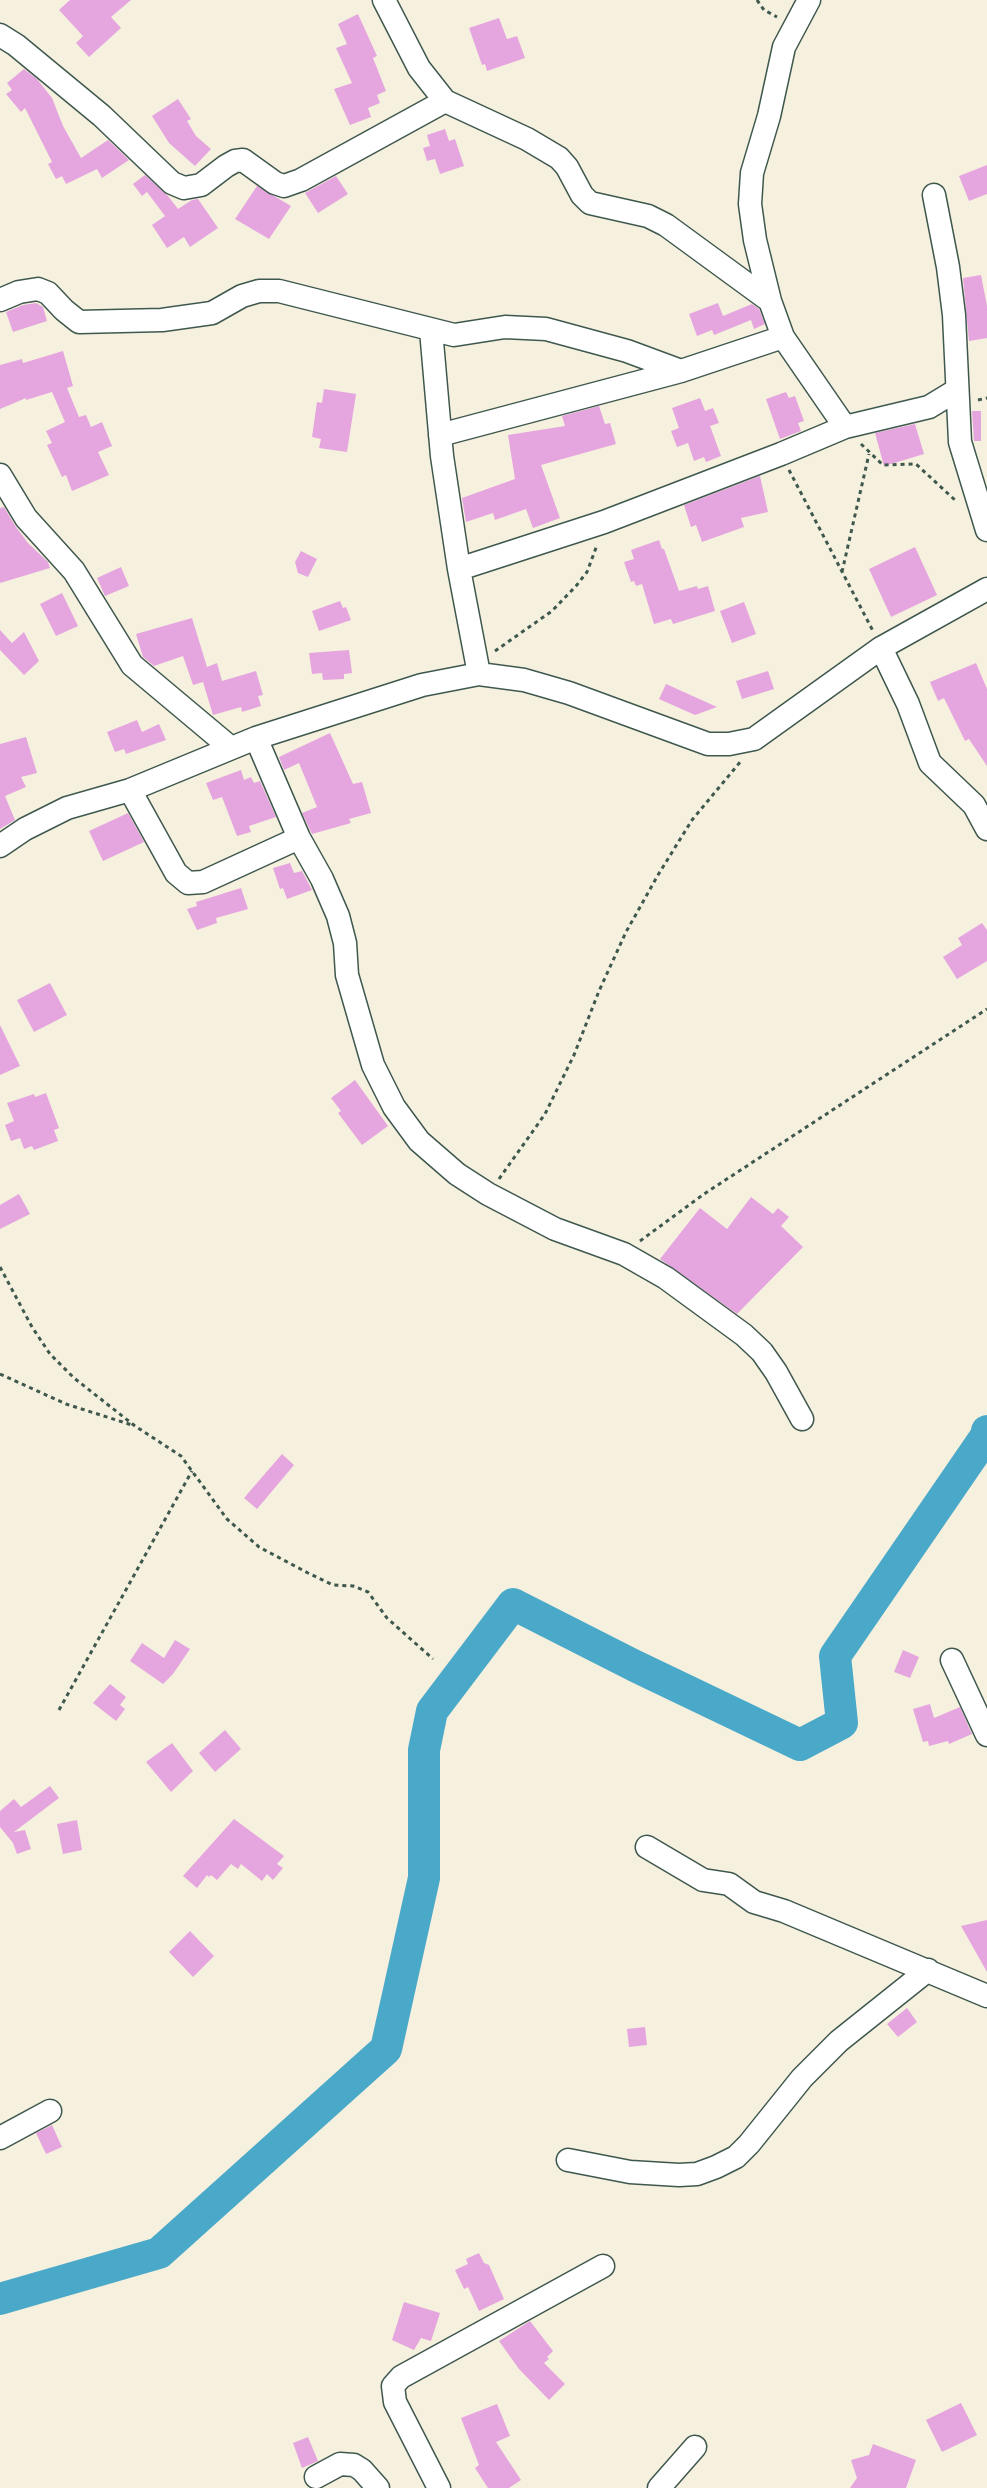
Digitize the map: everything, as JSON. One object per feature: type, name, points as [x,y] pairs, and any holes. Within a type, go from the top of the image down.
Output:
[{"type":"street","points":[[384,0],[419,68],[445,101],[527,139],[559,158],[567,167],[582,195],[590,203],[648,216],[666,225],[770,301]]},
{"type":"street","points":[[809,0],[784,47],[769,116],[752,173],[750,204],[755,240],[770,301],[783,337],[845,427]]},
{"type":"street","points":[[0,35],[16,45],[102,116],[172,183],[184,188],[201,185],[226,166],[235,161],[243,160],[274,183],[284,186],[301,180],[445,101]]},
{"type":"street","points":[[934,195],[948,267],[954,315],[960,442],[987,530]]},
{"type":"street","points":[[0,300],[19,292],[38,289],[48,293],[79,322],[162,320],[212,313],[242,296],[259,290],[279,291],[454,335],[505,327],[546,329],[626,351],[681,371]]},
{"type":"street","points":[[431,330],[440,434],[459,569],[478,669]]},
{"type":"street","points":[[440,434],[681,371],[783,337]]},
{"type":"street","points":[[459,569],[604,522],[845,427],[929,406],[957,390]]},
{"type":"street","points":[[0,475],[26,518],[74,571],[132,665],[231,748]]},
{"type":"street","points":[[0,846],[25,829],[67,808],[130,790],[256,738],[478,669],[569,693],[708,744],[729,744],[754,739],[881,648],[987,588]]},
{"type":"street","points":[[881,648],[908,704],[930,763],[974,805],[987,829]]},
{"type":"street","points":[[256,738],[299,838],[322,879],[338,916],[345,943],[348,975],[359,1021],[374,1065],[394,1107],[420,1141],[457,1174],[488,1194],[555,1228],[624,1254],[666,1278],[744,1335],[762,1352],[776,1372],[802,1419]]},
{"type":"street","points":[[130,790],[176,873],[188,882],[203,882],[299,838]]},
{"type":"street","points":[[952,1660],[987,1735]]},
{"type":"street","points":[[647,1847],[703,1880],[729,1884],[754,1902],[784,1911],[987,1996]]},
{"type":"street","points":[[568,2160],[630,2172],[679,2175],[697,2174],[736,2157],[749,2144],[802,2078],[840,2041],[928,1970]]},
{"type":"street","points":[[0,2138],[50,2111]]},
{"type":"street","points":[[438,2488],[395,2402],[394,2386],[401,2377],[603,2266]]},
{"type":"street","points":[[659,2488],[695,2447]]},
{"type":"street","points":[[316,2476],[340,2464],[354,2465],[362,2470],[378,2488]]},
{"type":"path","points":[[757,0],[764,10],[796,23]]},
{"type":"path","points":[[845,427],[883,465],[916,464],[958,503]]},
{"type":"path","points":[[842,573],[870,453]]},
{"type":"path","points":[[780,454],[881,648]]},
{"type":"path","points":[[478,669],[552,610],[576,586],[594,559],[604,522]]},
{"type":"path","points":[[488,1194],[545,1114],[574,1055],[599,991],[626,932],[658,875],[692,820],[730,776],[754,739]]},
{"type":"path","points":[[624,1254],[704,1194],[987,1009]]},
{"type":"path","points":[[0,1266],[32,1327],[50,1354],[74,1378],[135,1426],[181,1456],[227,1519],[258,1547],[333,1585],[353,1586],[368,1592],[387,1618],[433,1659]]},
{"type":"path","points":[[0,1374],[66,1404],[135,1426]]},
{"type":"path","points":[[59,1710],[192,1471]]},
{"type":"building","points":[[70,0],[131,0],[111,17],[121,28],[89,57],[76,43],[83,36],[59,10]]},
{"type":"building","points":[[358,14],[377,56],[373,58],[386,91],[377,95],[380,103],[368,108],[371,117],[350,125],[334,89],[352,83],[336,48],[347,44],[338,24]]},
{"type":"building","points":[[499,18],[507,39],[517,36],[525,58],[487,71],[485,64],[482,65],[469,28]]},
{"type":"building","points":[[24,69],[37,79],[52,98],[63,126],[81,158],[108,140],[129,160],[102,178],[97,169],[66,184],[62,176],[56,179],[48,164],[52,162],[25,108],[21,112],[6,94],[12,90],[7,83]]},
{"type":"building","points":[[178,99],[191,119],[187,121],[196,136],[211,149],[195,166],[169,143],[152,116]]},
{"type":"building","points":[[445,129],[449,141],[455,139],[464,166],[440,174],[435,159],[427,161],[423,148],[430,146],[427,135]]},
{"type":"building","points":[[987,165],[987,194],[969,201],[959,176]]},
{"type":"building","points":[[145,175],[168,196],[178,209],[192,200],[198,199],[218,228],[190,247],[184,237],[167,248],[152,225],[165,216],[147,192],[142,196],[133,184]]},
{"type":"building","points":[[336,176],[348,194],[318,213],[305,193]]},
{"type":"building","points":[[257,186],[291,206],[269,239],[235,219]]},
{"type":"building","points":[[981,275],[987,306],[987,338],[969,341],[963,278]]},
{"type":"building","points":[[36,303],[43,307],[47,321],[13,332],[6,312],[23,305]]},
{"type":"building","points":[[718,303],[723,316],[752,304],[759,309],[765,324],[754,329],[751,320],[714,335],[712,330],[697,336],[689,314]]},
{"type":"building","points":[[63,351],[73,386],[67,388],[79,417],[86,415],[91,427],[102,422],[112,446],[98,452],[109,475],[72,491],[66,475],[62,477],[47,445],[52,443],[46,431],[65,422],[52,392],[26,400],[26,398],[0,409],[0,365],[22,359],[23,363]]},
{"type":"building","points":[[324,389],[356,394],[347,452],[319,448],[321,439],[312,437],[317,402],[322,403]]},
{"type":"building","points":[[786,392],[789,398],[795,396],[804,421],[798,423],[801,431],[780,439],[766,399]]},
{"type":"building","points":[[700,398],[705,411],[713,408],[719,423],[710,426],[721,456],[706,462],[704,457],[694,461],[688,443],[677,447],[671,431],[679,428],[672,408]]},
{"type":"building","points":[[599,406],[605,424],[610,423],[616,444],[541,465],[560,518],[533,528],[526,509],[495,520],[493,513],[466,522],[462,498],[515,479],[508,435],[565,426],[562,416]]},
{"type":"building","points":[[972,411],[981,411],[981,441],[974,441]]},
{"type":"building","points":[[915,424],[924,454],[884,466],[875,433]]},
{"type":"building","points":[[760,476],[768,512],[741,518],[744,527],[702,542],[696,525],[691,527],[684,505]]},
{"type":"building","points":[[4,507],[28,543],[48,562],[50,568],[0,583],[0,508]]},
{"type":"building","points":[[659,540],[679,591],[697,586],[698,589],[708,586],[715,611],[673,624],[671,619],[654,624],[642,584],[636,586],[634,581],[631,582],[624,562],[634,559],[631,550]]},
{"type":"building","points":[[915,547],[937,595],[891,617],[869,569]]},
{"type":"building","points":[[301,551],[317,559],[308,577],[298,573],[295,562]]},
{"type":"building","points":[[121,567],[129,586],[105,596],[97,578]]},
{"type":"building","points":[[62,593],[78,626],[56,636],[40,604]]},
{"type":"building","points":[[340,601],[343,608],[346,607],[351,620],[319,631],[312,611]]},
{"type":"building","points":[[744,602],[756,634],[732,643],[720,611]]},
{"type":"building","points":[[192,618],[207,667],[217,663],[222,681],[256,671],[263,695],[258,696],[261,706],[242,712],[241,707],[213,715],[203,682],[193,685],[183,656],[154,666],[143,657],[136,634]]},
{"type":"building","points":[[0,630],[12,643],[24,632],[39,661],[24,675],[0,650]]},
{"type":"building","points":[[349,650],[352,673],[344,674],[344,679],[323,680],[322,673],[312,674],[309,653]]},
{"type":"building","points":[[976,663],[987,689],[987,766],[969,739],[965,741],[944,698],[938,701],[930,682]]},
{"type":"building","points":[[768,671],[774,689],[742,699],[736,681]]},
{"type":"building","points":[[666,684],[717,707],[695,715],[659,699]]},
{"type":"building","points":[[137,720],[142,732],[159,724],[166,740],[126,754],[124,749],[115,752],[107,732]]},
{"type":"building","points":[[330,733],[353,784],[362,782],[371,813],[349,819],[351,823],[312,834],[302,813],[317,807],[299,763],[284,770],[279,757]]},
{"type":"building","points":[[26,737],[37,773],[21,777],[26,787],[5,796],[15,820],[0,829],[0,744]]},
{"type":"building","points":[[241,770],[244,780],[251,777],[254,783],[260,781],[276,817],[249,826],[251,832],[237,836],[222,797],[213,800],[206,783]]},
{"type":"building","points":[[128,813],[144,842],[103,861],[89,831]]},
{"type":"building","points":[[290,863],[294,873],[302,871],[312,890],[287,899],[283,888],[280,889],[273,868]]},
{"type":"building","points":[[241,888],[248,909],[216,918],[217,923],[197,930],[187,909],[197,906],[196,902]]},
{"type":"building","points":[[982,923],[987,930],[987,961],[957,979],[943,957],[962,945],[958,938]]},
{"type":"building","points":[[50,983],[67,1015],[34,1032],[17,1000]]},
{"type":"building","points":[[0,1025],[20,1066],[0,1075]]},
{"type":"building","points":[[355,1080],[388,1126],[362,1145],[338,1113],[341,1111],[331,1098]]},
{"type":"building","points":[[46,1093],[59,1128],[54,1130],[58,1141],[34,1150],[32,1146],[24,1149],[20,1138],[11,1141],[5,1125],[14,1121],[7,1103],[34,1094],[35,1097]]},
{"type":"building","points":[[19,1194],[30,1214],[0,1229],[0,1205]]},
{"type":"building","points":[[751,1197],[773,1214],[778,1208],[789,1217],[781,1226],[803,1247],[737,1314],[660,1259],[700,1208],[727,1229]]},
{"type":"building","points":[[282,1454],[294,1465],[257,1509],[244,1498]]},
{"type":"building","points":[[175,1640],[190,1649],[173,1674],[163,1684],[130,1661],[142,1643],[164,1658]]},
{"type":"building","points":[[903,1650],[919,1657],[910,1678],[894,1672]]},
{"type":"building","points":[[110,1684],[126,1697],[120,1705],[125,1709],[116,1721],[93,1703]]},
{"type":"building","points":[[930,1704],[934,1718],[960,1707],[972,1734],[949,1744],[948,1741],[929,1746],[928,1741],[923,1742],[913,1709]]},
{"type":"building","points":[[225,1730],[241,1749],[215,1772],[199,1753]]},
{"type":"building","points":[[172,1743],[193,1771],[171,1792],[146,1762]]},
{"type":"building","points":[[50,1786],[59,1798],[14,1832],[25,1830],[31,1849],[17,1854],[13,1843],[0,1827],[0,1811],[14,1799],[21,1807]]},
{"type":"building","points":[[234,1819],[284,1856],[277,1864],[283,1868],[273,1880],[267,1874],[262,1881],[241,1864],[238,1869],[231,1864],[217,1880],[211,1875],[209,1877],[207,1875],[197,1888],[183,1876]]},
{"type":"building","points":[[77,1820],[82,1850],[63,1854],[57,1824]]},
{"type":"building","points":[[987,1920],[987,1972],[961,1926]]},
{"type":"building","points":[[190,1931],[214,1956],[193,1977],[169,1952]]},
{"type":"building","points":[[907,2008],[917,2022],[898,2037],[887,2024]]},
{"type":"building","points":[[645,2027],[647,2045],[629,2047],[627,2029]]},
{"type":"building","points":[[52,2125],[62,2147],[46,2154],[36,2133]]},
{"type":"building","points":[[479,2253],[484,2263],[489,2265],[504,2299],[479,2311],[468,2287],[464,2289],[455,2270],[468,2264],[466,2259]]},
{"type":"building","points":[[404,2302],[440,2313],[431,2341],[421,2338],[414,2350],[392,2340]]},
{"type":"building","points":[[530,2321],[553,2351],[547,2357],[549,2359],[544,2363],[565,2384],[549,2400],[519,2369],[499,2341]]},
{"type":"building","points":[[961,2403],[977,2435],[942,2452],[926,2420]]},
{"type":"building","points":[[497,2404],[510,2436],[496,2442],[521,2480],[509,2488],[488,2488],[475,2468],[479,2465],[461,2418]]},
{"type":"building","points":[[308,2437],[318,2461],[302,2468],[293,2443]]},
{"type":"building","points":[[873,2444],[916,2460],[906,2488],[850,2488],[857,2478],[851,2460],[869,2455]]},
{"type":"waterway","points":[[0,2299],[159,2253],[386,2049],[424,1878],[424,1750],[432,1711],[513,1604],[635,1666],[800,1745],[842,1723],[835,1656],[986,1436],[987,1431]]}]
